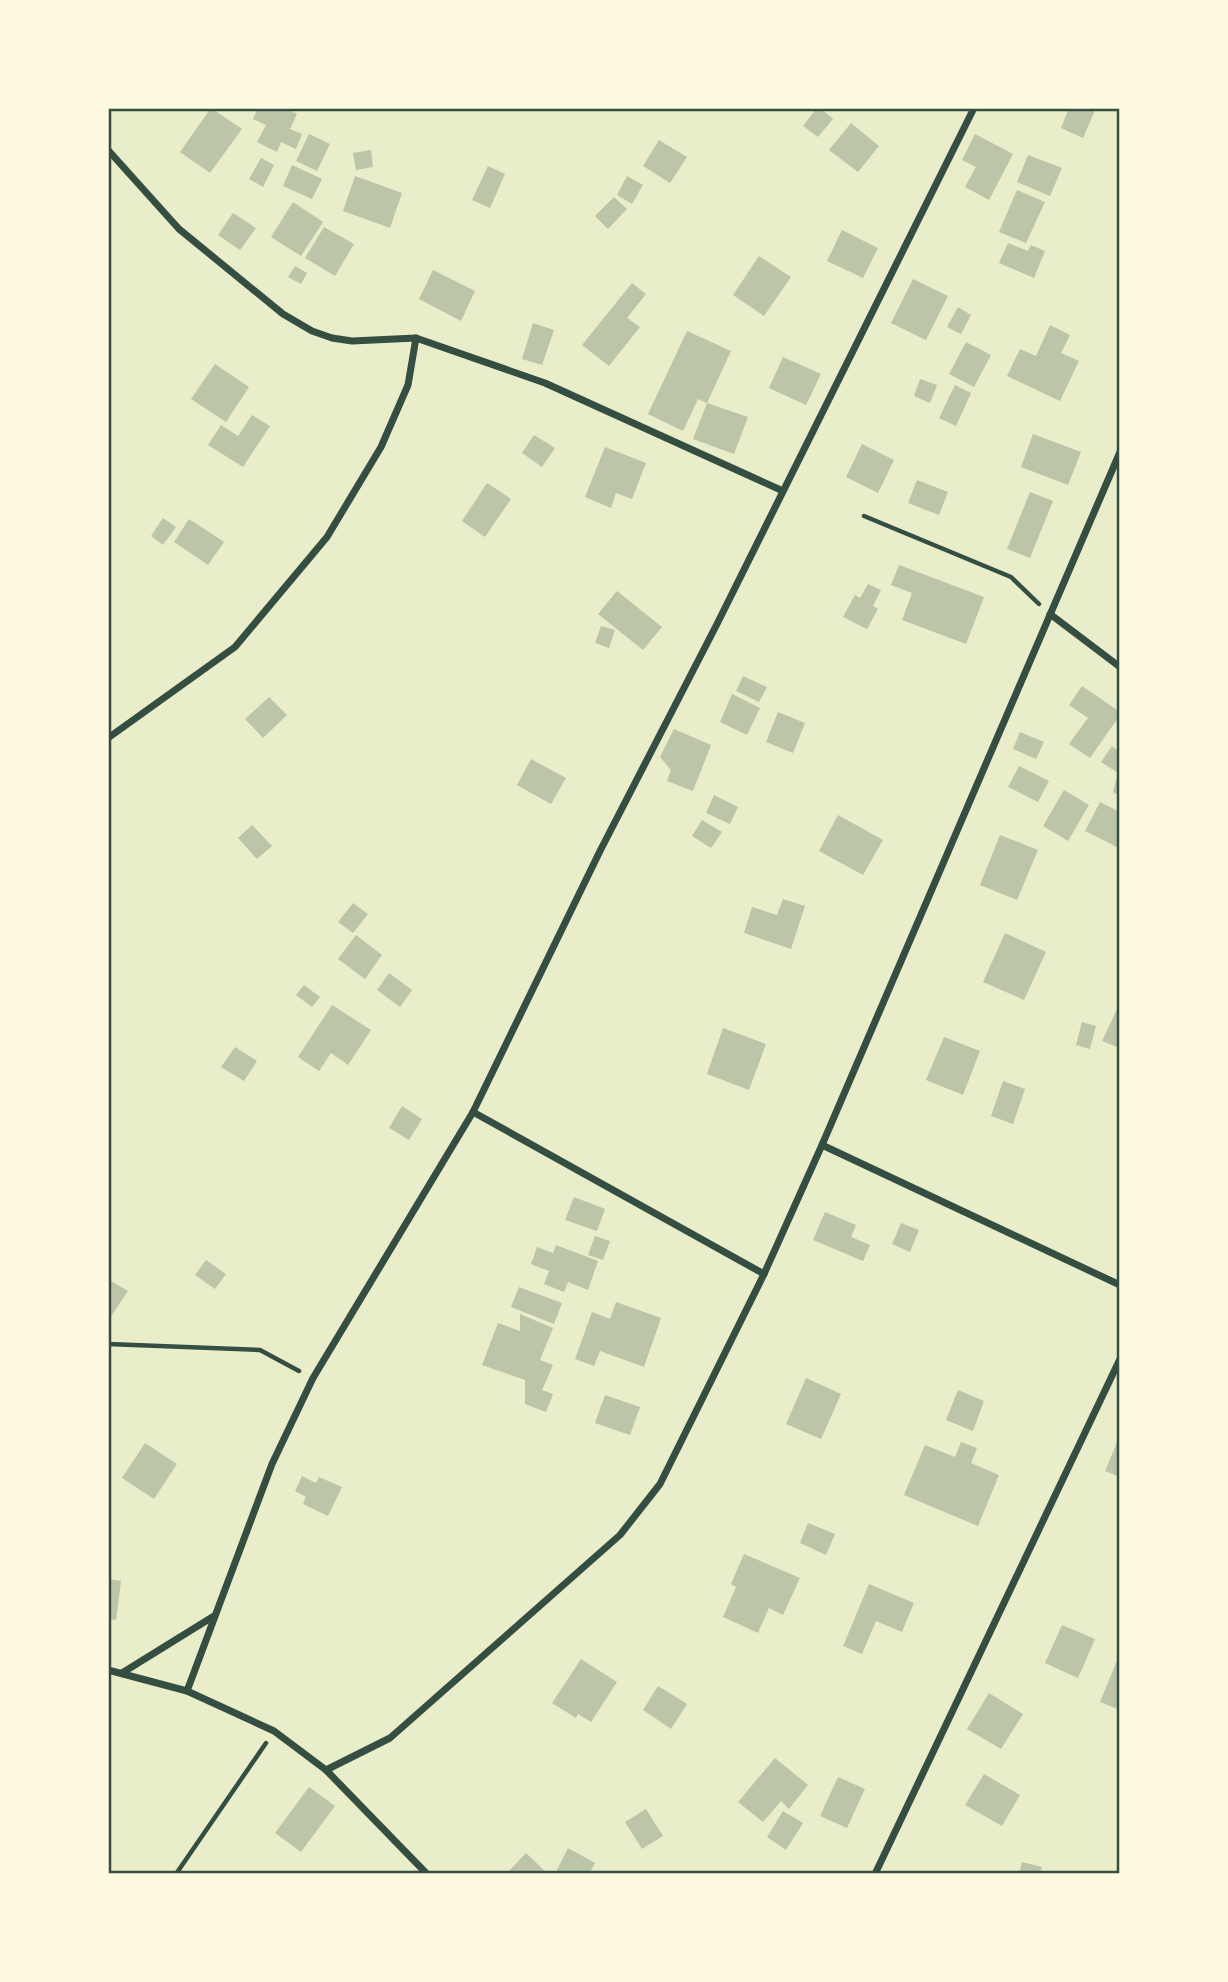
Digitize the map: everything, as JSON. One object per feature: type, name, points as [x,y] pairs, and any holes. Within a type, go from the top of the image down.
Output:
[{"type":"street","points":[[187,1691],[272,1464],[313,1378],[473,1112],[600,851],[974,108]]},
{"type":"street","points":[[108,150],[179,229],[283,314],[312,331],[332,338],[367,342],[416,338],[545,383],[783,491]]},
{"type":"street","points":[[108,738],[235,647],[327,537],[381,447],[408,385],[416,338]]},
{"type":"street","points":[[326,1770],[390,1738],[620,1535],[660,1484],[764,1274],[822,1145],[1119,452]]},
{"type":"street","points":[[1050,614],[1119,667]]},
{"type":"street","points":[[473,1112],[764,1274]]},
{"type":"street","points":[[822,1145],[1119,1285]]},
{"type":"street","points":[[875,1874],[1119,1359]]},
{"type":"street","points":[[122,1673],[214,1616]]},
{"type":"street","points":[[108,1670],[187,1691],[275,1731],[326,1770],[427,1874]]},
{"type":"path","points":[[864,516],[1011,576],[1050,614]]},
{"type":"path","points":[[108,1344],[260,1350],[313,1378]]},
{"type":"path","points":[[176,1874],[275,1731]]},
{"type":"building","points":[[211,108],[242,129],[210,173],[180,152]]},
{"type":"building","points":[[258,108],[285,108],[297,114],[290,129],[302,134],[296,149],[281,142],[277,152],[257,142],[266,125],[253,119]]},
{"type":"building","points":[[817,108],[833,119],[818,137],[803,126]]},
{"type":"building","points":[[1069,108],[1095,110],[1083,138],[1061,128]]},
{"type":"building","points":[[851,123],[879,146],[858,172],[829,150]]},
{"type":"building","points":[[309,134],[330,144],[317,171],[296,161]]},
{"type":"building","points":[[975,134],[1013,154],[989,200],[965,187],[976,167],[962,160]]},
{"type":"building","points":[[659,140],[687,157],[670,183],[643,166]]},
{"type":"building","points":[[371,150],[373,167],[356,170],[353,153]]},
{"type":"building","points":[[1028,155],[1062,168],[1050,196],[1017,182]]},
{"type":"building","points":[[261,158],[274,165],[263,187],[249,179]]},
{"type":"building","points":[[292,165],[322,179],[312,199],[283,186]]},
{"type":"building","points":[[488,166],[505,174],[490,208],[472,200]]},
{"type":"building","points":[[355,176],[402,193],[390,228],[343,211]]},
{"type":"building","points":[[627,176],[643,185],[632,204],[617,195]]},
{"type":"building","points":[[1017,190],[1045,202],[1026,243],[999,232]]},
{"type":"building","points":[[614,197],[627,209],[608,229],[595,216]]},
{"type":"building","points":[[293,202],[323,222],[301,256],[271,237]]},
{"type":"building","points":[[233,213],[256,228],[240,250],[218,235]]},
{"type":"building","points":[[324,227],[354,244],[335,276],[305,258]]},
{"type":"building","points":[[842,230],[878,248],[863,278],[827,261]]},
{"type":"building","points":[[1008,243],[1028,251],[1031,245],[1045,251],[1034,278],[999,263]]},
{"type":"building","points":[[759,256],[791,277],[764,316],[733,295]]},
{"type":"building","points":[[295,266],[307,273],[301,284],[288,277]]},
{"type":"building","points":[[433,270],[475,291],[461,321],[419,299]]},
{"type":"building","points":[[913,279],[948,296],[926,340],[891,323]]},
{"type":"building","points":[[632,283],[646,294],[627,318],[640,327],[609,366],[582,345]]},
{"type":"building","points":[[958,307],[971,315],[961,334],[947,327]]},
{"type":"building","points":[[533,323],[554,330],[542,365],[522,359]]},
{"type":"building","points":[[1050,325],[1070,335],[1061,353],[1079,361],[1060,401],[1007,376],[1020,349],[1036,356]]},
{"type":"building","points":[[687,331],[731,351],[707,403],[698,399],[683,431],[648,414]]},
{"type":"building","points":[[966,342],[991,355],[974,387],[949,374]]},
{"type":"building","points":[[783,357],[821,374],[806,405],[769,388]]},
{"type":"building","points":[[215,364],[249,387],[226,422],[191,399]]},
{"type":"building","points":[[920,379],[937,385],[930,403],[914,396]]},
{"type":"building","points":[[955,385],[971,393],[956,426],[939,418]]},
{"type":"building","points":[[707,403],[748,417],[734,454],[693,439]]},
{"type":"building","points":[[252,415],[270,426],[243,467],[208,445],[221,425],[238,436]]},
{"type":"building","points":[[1033,434],[1081,452],[1068,485],[1021,467]]},
{"type":"building","points":[[534,435],[555,448],[542,467],[522,453]]},
{"type":"building","points":[[862,444],[894,460],[878,493],[846,477]]},
{"type":"building","points":[[605,447],[646,463],[632,499],[616,493],[611,508],[585,497]]},
{"type":"building","points":[[917,480],[948,492],[939,515],[908,503]]},
{"type":"building","points":[[487,483],[511,499],[485,537],[462,521]]},
{"type":"building","points":[[1030,492],[1053,501],[1030,558],[1007,549]]},
{"type":"building","points":[[163,518],[176,527],[163,545],[151,536]]},
{"type":"building","points":[[189,519],[224,542],[208,565],[174,542]]},
{"type":"building","points":[[899,565],[984,597],[966,644],[902,620],[912,593],[891,585]]},
{"type":"building","points":[[868,584],[881,590],[873,606],[878,609],[867,629],[843,617],[855,595],[860,598]]},
{"type":"building","points":[[617,591],[662,627],[643,650],[598,614]]},
{"type":"building","points":[[601,626],[615,630],[609,648],[595,643]]},
{"type":"building","points":[[743,676],[767,687],[759,702],[736,691]]},
{"type":"building","points":[[1082,686],[1120,712],[1090,758],[1069,744],[1088,718],[1069,705]]},
{"type":"building","points":[[732,694],[760,708],[747,735],[720,722]]},
{"type":"building","points":[[269,697],[287,715],[263,738],[245,719]]},
{"type":"building","points":[[778,712],[805,723],[793,753],[766,742]]},
{"type":"building","points":[[674,729],[711,745],[693,791],[667,781],[671,770],[660,757]]},
{"type":"building","points":[[1020,732],[1044,742],[1036,759],[1013,749]]},
{"type":"building","points":[[1112,746],[1120,752],[1120,796],[1113,792],[1118,773],[1101,762]]},
{"type":"building","points":[[531,759],[566,778],[551,804],[517,785]]},
{"type":"building","points":[[1019,766],[1049,781],[1038,802],[1008,787]]},
{"type":"building","points":[[1064,790],[1089,805],[1068,841],[1043,826]]},
{"type":"building","points":[[714,795],[738,807],[730,824],[706,813]]},
{"type":"building","points":[[1100,802],[1120,812],[1120,843],[1117,847],[1085,831]]},
{"type":"building","points":[[838,815],[883,840],[863,875],[819,851]]},
{"type":"building","points":[[702,820],[722,832],[711,848],[692,836]]},
{"type":"building","points":[[252,825],[272,846],[257,859],[238,838]]},
{"type":"building","points":[[1000,835],[1038,850],[1017,900],[980,885]]},
{"type":"building","points":[[783,899],[805,906],[791,949],[744,933],[752,907],[777,915]]},
{"type":"building","points":[[353,903],[368,914],[353,933],[338,922]]},
{"type":"building","points":[[1005,933],[1046,952],[1024,1000],[983,982]]},
{"type":"building","points":[[356,935],[382,955],[365,979],[338,959]]},
{"type":"building","points":[[389,973],[412,990],[400,1007],[377,990]]},
{"type":"building","points":[[304,985],[320,997],[312,1007],[296,995]]},
{"type":"building","points":[[1120,1003],[1120,1048],[1102,1041]]},
{"type":"building","points":[[332,1005],[371,1030],[348,1065],[331,1053],[319,1071],[298,1057]]},
{"type":"building","points":[[1082,1022],[1096,1026],[1090,1049],[1076,1045]]},
{"type":"building","points":[[723,1028],[766,1044],[749,1090],[707,1074]]},
{"type":"building","points":[[944,1037],[980,1051],[963,1095],[926,1080]]},
{"type":"building","points":[[235,1047],[257,1061],[244,1081],[221,1067]]},
{"type":"building","points":[[1003,1081],[1025,1089],[1013,1124],[991,1116]]},
{"type":"building","points":[[402,1106],[422,1119],[409,1140],[389,1128]]},
{"type":"building","points":[[574,1197],[605,1209],[597,1231],[565,1220]]},
{"type":"building","points":[[825,1212],[856,1225],[851,1237],[870,1245],[863,1261],[813,1240]]},
{"type":"building","points":[[901,1223],[919,1230],[910,1252],[892,1244]]},
{"type":"building","points":[[595,1236],[610,1241],[603,1260],[588,1255]]},
{"type":"building","points":[[556,1245],[598,1261],[588,1290],[568,1282],[564,1292],[544,1284],[549,1271],[531,1264],[537,1247],[553,1253]]},
{"type":"building","points":[[206,1260],[226,1274],[215,1289],[195,1275]]},
{"type":"building","points":[[108,1279],[128,1291],[108,1321]]},
{"type":"building","points":[[519,1287],[562,1303],[554,1324],[511,1307]]},
{"type":"building","points":[[616,1302],[661,1318],[644,1367],[600,1351],[594,1366],[575,1359],[592,1312],[610,1319]]},
{"type":"building","points":[[520,1314],[553,1328],[540,1360],[553,1365],[542,1390],[553,1394],[546,1412],[525,1404],[525,1380],[482,1365],[498,1323],[520,1331]]},
{"type":"building","points":[[806,1378],[841,1394],[821,1439],[786,1424]]},
{"type":"building","points":[[958,1390],[984,1401],[973,1431],[946,1420]]},
{"type":"building","points":[[605,1395],[640,1407],[630,1435],[595,1423]]},
{"type":"building","points":[[1120,1435],[1120,1477],[1105,1471]]},
{"type":"building","points":[[961,1442],[977,1448],[971,1463],[999,1475],[978,1526],[904,1495],[925,1445],[955,1457]]},
{"type":"building","points":[[145,1443],[177,1464],[154,1499],[122,1478]]},
{"type":"building","points":[[302,1476],[316,1483],[319,1477],[342,1487],[328,1516],[303,1504],[306,1497],[295,1491]]},
{"type":"building","points":[[808,1523],[835,1534],[826,1555],[800,1543]]},
{"type":"building","points":[[744,1554],[800,1578],[783,1615],[769,1608],[758,1633],[723,1617],[736,1587],[731,1584]]},
{"type":"building","points":[[108,1579],[121,1581],[116,1620],[108,1619]]},
{"type":"building","points":[[869,1584],[914,1603],[902,1632],[876,1621],[862,1654],[843,1646]]},
{"type":"building","points":[[1062,1625],[1095,1639],[1078,1678],[1045,1663]]},
{"type":"building","points":[[1120,1653],[1120,1710],[1100,1702]]},
{"type":"building","points":[[581,1659],[617,1682],[591,1722],[578,1714],[576,1718],[552,1703]]},
{"type":"building","points":[[658,1686],[687,1704],[671,1729],[643,1710]]},
{"type":"building","points":[[989,1693],[1023,1714],[1001,1749],[967,1729]]},
{"type":"building","points":[[775,1758],[808,1785],[789,1809],[781,1801],[763,1822],[738,1802]]},
{"type":"building","points":[[984,1774],[1020,1795],[1002,1826],[965,1805]]},
{"type":"building","points":[[838,1777],[865,1789],[847,1828],[820,1816]]},
{"type":"building","points":[[309,1787],[335,1806],[301,1852],[275,1833]]},
{"type":"building","points":[[646,1809],[663,1836],[642,1849],[625,1822]]},
{"type":"building","points":[[783,1811],[803,1823],[786,1850],[767,1837]]},
{"type":"building","points":[[568,1848],[595,1863],[589,1874],[555,1874]]},
{"type":"building","points":[[526,1853],[548,1874],[506,1874]]},
{"type":"building","points":[[1022,1862],[1042,1867],[1040,1874],[1019,1874]]}]
